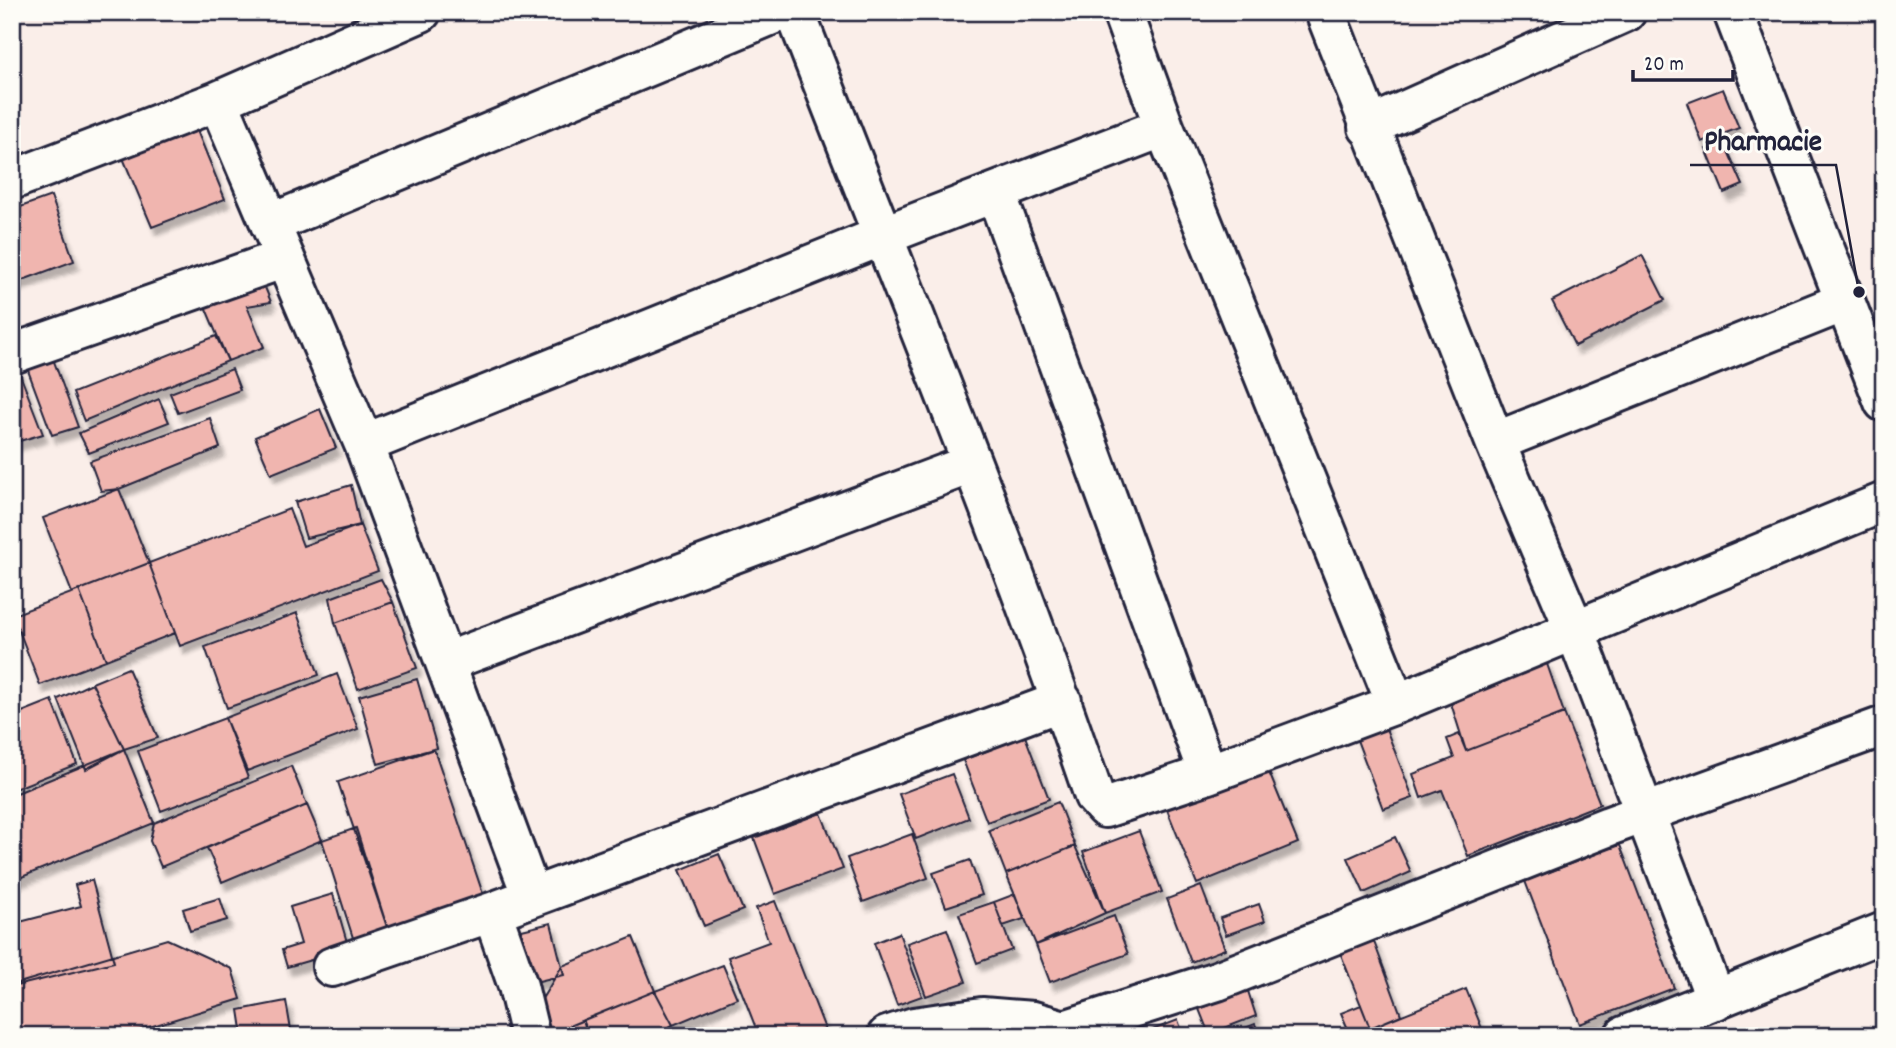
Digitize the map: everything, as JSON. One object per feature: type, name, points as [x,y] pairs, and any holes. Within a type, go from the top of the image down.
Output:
[{"type":"street","points":[[12,180],[218,101],[340,28],[421,12]]},
{"type":"street","points":[[12,354],[278,241],[779,12]]},
{"type":"street","points":[[795,12],[1062,701],[1094,796],[1105,807],[1208,774],[1396,704],[1884,502]]},
{"type":"street","points":[[1122,12],[1164,127],[1396,704]]},
{"type":"street","points":[[1325,12],[1368,127],[1495,442],[1575,630],[1647,813],[1716,1000]]},
{"type":"street","points":[[1368,127],[1626,12]]},
{"type":"street","points":[[1733,12],[1844,302],[1876,353],[1884,402]]},
{"type":"street","points":[[218,101],[364,444],[532,897]]},
{"type":"street","points":[[364,444],[882,236],[1164,127]]},
{"type":"street","points":[[996,192],[1208,774]]},
{"type":"street","points":[[1495,442],[1844,302]]},
{"type":"street","points":[[446,662],[971,464]]},
{"type":"street","points":[[332,967],[492,912],[1062,701]]},
{"type":"street","points":[[887,1036],[914,1027],[982,1017],[1033,1021],[1063,1030],[1217,981],[1647,813],[1884,726]]},
{"type":"street","points":[[492,912],[518,986],[530,1036]]},
{"type":"street","points":[[1624,1036],[1884,932]]},
{"type":"building","points":[[1723,89],[1739,128],[1702,142],[1687,103]]},
{"type":"building","points":[[196,128],[225,199],[152,227],[123,158]]},
{"type":"building","points":[[1724,142],[1743,185],[1724,193],[1706,149]]},
{"type":"building","points":[[51,196],[74,261],[12,284],[12,210]]},
{"type":"building","points":[[1642,255],[1665,300],[1575,346],[1552,301]]},
{"type":"building","points":[[262,280],[271,302],[247,306],[264,347],[228,361],[204,304]]},
{"type":"building","points":[[216,336],[228,361],[84,421],[73,393]]},
{"type":"building","points":[[52,356],[78,427],[52,435],[26,365]]},
{"type":"building","points":[[16,364],[43,434],[13,443],[12,365]]},
{"type":"building","points":[[232,369],[240,390],[178,413],[170,393]]},
{"type":"building","points":[[159,399],[169,422],[89,453],[79,433]]},
{"type":"building","points":[[320,409],[336,448],[271,474],[255,437]]},
{"type":"building","points":[[210,418],[220,448],[119,489],[101,491],[90,461]]},
{"type":"building","points":[[351,485],[360,525],[306,538],[295,502]]},
{"type":"building","points":[[119,489],[149,563],[72,593],[43,518]]},
{"type":"building","points":[[289,509],[303,546],[360,525],[378,571],[180,646],[149,563]]},
{"type":"building","points":[[149,563],[175,633],[106,660],[79,590]]},
{"type":"building","points":[[381,579],[393,602],[335,623],[330,598]]},
{"type":"building","points":[[79,590],[106,660],[40,685],[13,615]]},
{"type":"building","points":[[393,602],[417,668],[358,689],[335,623]]},
{"type":"building","points":[[297,613],[319,675],[227,708],[205,647]]},
{"type":"building","points":[[1546,661],[1564,713],[1466,751],[1449,697]]},
{"type":"building","points":[[128,668],[158,738],[124,749],[92,683]]},
{"type":"building","points":[[337,674],[358,729],[247,771],[225,718]]},
{"type":"building","points":[[417,679],[437,748],[378,764],[359,696]]},
{"type":"building","points":[[92,683],[124,749],[86,769],[58,699]]},
{"type":"building","points":[[52,700],[77,764],[12,790],[12,716]]},
{"type":"building","points":[[1564,713],[1600,804],[1468,856],[1442,790],[1421,798],[1413,774],[1454,758],[1447,739],[1459,734],[1466,751]]},
{"type":"building","points":[[225,718],[248,778],[161,811],[138,751]]},
{"type":"building","points":[[1383,721],[1413,798],[1383,809],[1354,732]]},
{"type":"building","points":[[1025,736],[1049,799],[987,822],[963,760]]},
{"type":"building","points":[[124,749],[154,823],[12,881],[12,795]]},
{"type":"building","points":[[434,749],[484,897],[388,930],[338,782]]},
{"type":"building","points":[[1266,765],[1298,843],[1197,884],[1166,807]]},
{"type":"building","points":[[291,766],[307,805],[161,867],[150,841],[154,823]]},
{"type":"building","points":[[952,774],[969,818],[916,839],[899,794]]},
{"type":"building","points":[[1058,802],[1075,846],[1006,874],[989,830]]},
{"type":"building","points":[[307,805],[322,840],[222,882],[207,848]]},
{"type":"building","points":[[821,813],[843,869],[775,894],[754,838]]},
{"type":"building","points":[[356,828],[388,930],[354,941],[322,840]]},
{"type":"building","points":[[1139,831],[1162,892],[1105,913],[1083,852]]},
{"type":"building","points":[[912,834],[928,878],[863,902],[847,858]]},
{"type":"building","points":[[1395,837],[1411,872],[1364,893],[1348,858]]},
{"type":"building","points":[[1620,845],[1674,988],[1580,1024],[1525,881]]},
{"type":"building","points":[[1075,846],[1105,913],[1036,945],[1006,874]]},
{"type":"building","points":[[719,854],[743,910],[704,926],[680,870]]},
{"type":"building","points":[[970,860],[982,895],[946,907],[933,873]]},
{"type":"building","points":[[92,880],[114,962],[12,987],[12,924],[81,906],[75,885]]},
{"type":"building","points":[[1201,886],[1225,949],[1191,962],[1167,899]]},
{"type":"building","points":[[333,894],[349,949],[287,967],[282,950],[301,944],[290,907]]},
{"type":"building","points":[[1015,894],[1024,919],[1003,926],[994,902]]},
{"type":"building","points":[[220,898],[227,920],[190,931],[183,909]]},
{"type":"building","points":[[775,901],[825,1029],[808,1036],[759,1036],[728,957],[769,942],[756,908]]},
{"type":"building","points":[[994,902],[1012,950],[977,963],[959,914]]},
{"type":"building","points":[[1259,904],[1265,921],[1226,935],[1220,918]]},
{"type":"building","points":[[1114,916],[1128,954],[1050,982],[1036,945]]},
{"type":"building","points":[[551,923],[564,975],[518,986],[505,934]]},
{"type":"building","points":[[947,929],[966,982],[926,996],[907,943]]},
{"type":"building","points":[[899,933],[922,996],[897,1005],[874,943]]},
{"type":"building","points":[[633,937],[655,991],[545,1036],[537,1007],[562,966]]},
{"type":"building","points":[[167,939],[232,969],[241,999],[120,1036],[12,1036],[12,985]]},
{"type":"building","points":[[1373,939],[1401,1015],[1370,1028],[1340,952]]},
{"type":"building","points":[[723,965],[737,998],[673,1025],[655,991]]},
{"type":"building","points":[[1466,989],[1485,1036],[1351,1036],[1341,1013],[1361,1005],[1370,1028]]},
{"type":"building","points":[[655,991],[673,1025],[651,1036],[590,1036],[583,1020]]},
{"type":"building","points":[[1248,991],[1256,1016],[1209,1034],[1199,1009]]},
{"type":"building","points":[[286,1001],[292,1036],[243,1036],[239,1010]]},
{"type":"building","points":[[583,1020],[588,1036],[545,1036]]},
{"type":"building","points":[[1178,1020],[1184,1036],[1149,1036],[1147,1032]]},
{"type":"building","points":[[1255,1024],[1260,1036],[1225,1036]]},
{"type":"place","name":"Pharmacie","points":[[1859,292]]}]
